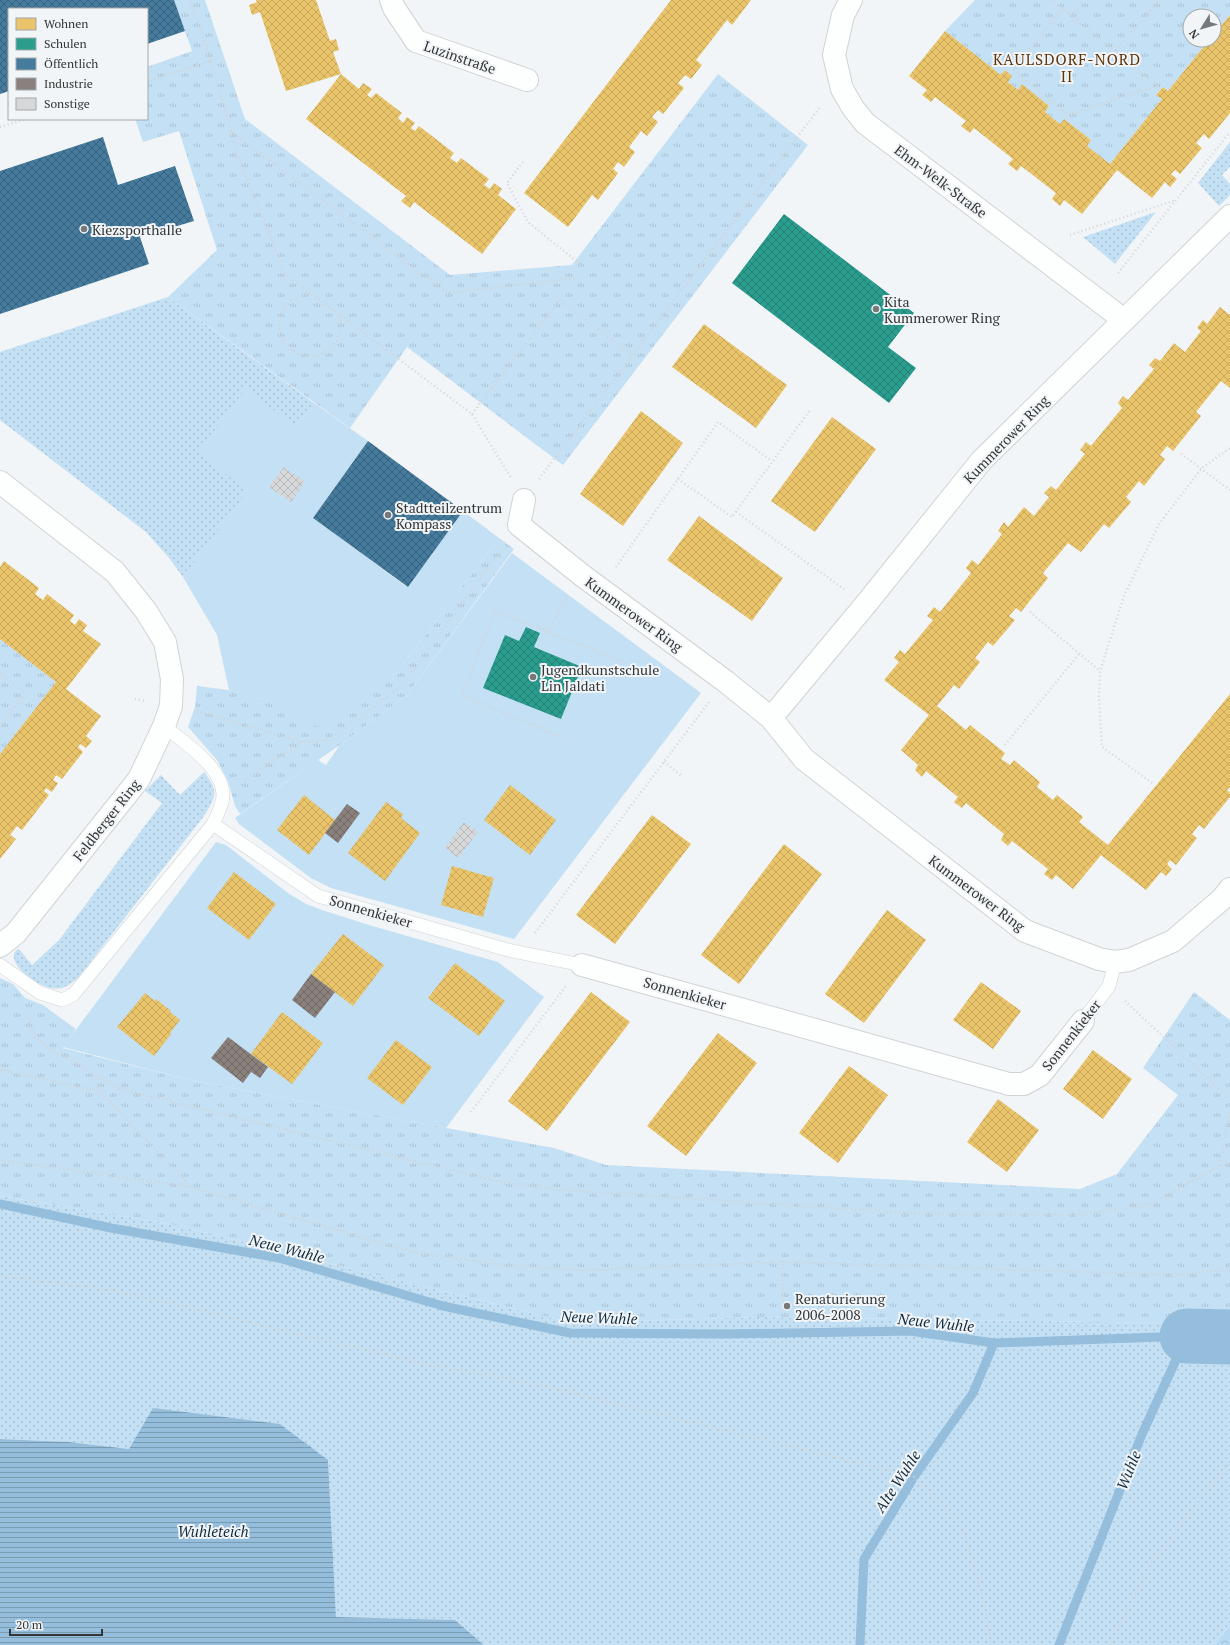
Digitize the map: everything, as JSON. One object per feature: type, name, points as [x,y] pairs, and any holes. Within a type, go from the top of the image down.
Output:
[{"type":"street","name":"Luzinstraße","points":[[391,0],[394,8],[416,42],[528,80]]},
{"type":"street","name":"Ehm-Welk-Straße","points":[[851,0],[843,15],[834,55],[842,89],[853,108],[865,123],[1124,320]]},
{"type":"street","name":"Kummerower Ring","points":[[771,718],[866,604],[982,460],[1230,216]]},
{"type":"street","name":"Feldberger Ring","points":[[0,482],[115,572],[146,611],[165,642],[172,679],[167,716],[139,779],[16,932],[0,946]]},
{"type":"street","points":[[519,525],[524,500]]},
{"type":"street","name":"Kummerower Ring","points":[[519,525],[582,576],[725,681],[771,718],[804,759],[1025,931],[1077,952],[1115,962],[1129,960],[1173,941],[1222,899],[1230,889]]},
{"type":"street","name":"Sonnenkieker","points":[[582,965],[1009,1084],[1024,1084],[1040,1074],[1083,1021]]},
{"type":"lane","points":[[0,965],[40,993],[62,1000],[74,995],[213,824],[220,809],[223,795],[220,781],[212,766],[167,716]]},
{"type":"lane","name":"Sonnenkieker","points":[[213,824],[318,896],[520,953],[582,965]]},
{"type":"lane","name":"Sonnenkieker","points":[[1083,1021],[1109,986],[1115,962]]},
{"type":"path","points":[[190,0],[211,61],[236,151],[285,274],[472,414],[524,500],[817,110],[842,89]]},
{"type":"path","points":[[1052,0],[1063,8],[1072,15],[1157,86],[1068,115],[1013,70],[1063,8]]},
{"type":"path","points":[[1072,15],[1084,0]]},
{"type":"path","points":[[1115,51],[1159,0]]},
{"type":"path","points":[[148,81],[211,61]]},
{"type":"path","points":[[0,127],[23,120]]},
{"type":"path","points":[[231,131],[448,293],[577,278]]},
{"type":"path","points":[[1118,273],[1230,132]]},
{"type":"path","points":[[523,162],[507,184],[528,222],[585,268]]},
{"type":"path","points":[[1070,235],[1176,200]]},
{"type":"path","points":[[310,292],[299,295],[289,301],[282,310],[278,321],[279,332],[284,342],[292,350],[302,355],[313,355],[324,352],[333,345],[339,336],[341,324],[339,313]]},
{"type":"path","points":[[472,414],[560,300],[632,355]]},
{"type":"path","points":[[678,479],[732,517],[810,410]]},
{"type":"path","points":[[600,589],[718,422],[772,462]]},
{"type":"path","points":[[1152,783],[1102,747],[1099,698],[1100,671],[1124,596],[1159,524],[1202,468],[1230,448]]},
{"type":"path","points":[[1181,454],[1230,490]]},
{"type":"path","points":[[736,512],[866,604]]},
{"type":"path","points":[[167,716],[194,710],[301,742],[323,741],[336,734],[401,687],[519,525]]},
{"type":"path","points":[[548,632],[568,594],[582,576]]},
{"type":"path","points":[[570,741],[462,695],[495,611],[624,662]]},
{"type":"path","points":[[1030,612],[1100,671]]},
{"type":"path","points":[[1005,745],[1078,654]]},
{"type":"path","points":[[0,674],[25,694],[0,726]]},
{"type":"path","points":[[520,953],[725,681]]},
{"type":"path","points":[[223,795],[301,742]]},
{"type":"path","points":[[664,762],[682,776]]},
{"type":"path","points":[[471,1112],[582,965]]},
{"type":"path","points":[[1109,986],[1230,1099]]},
{"type":"path","points":[[40,993],[29,1018],[33,1035],[47,1047],[120,1089],[500,1182],[551,1189],[908,1213],[1073,1215],[1149,1205],[1230,1162]]},
{"type":"path","points":[[0,1070],[99,1091]]},
{"type":"path","points":[[95,1075],[99,1091],[192,1187]]},
{"type":"path","points":[[1220,1166],[1230,1110]]},
{"type":"path","points":[[0,1160],[192,1187],[412,1252],[506,1266],[588,1270],[783,1262],[1177,1275],[1230,1269]]},
{"type":"path","points":[[783,1262],[783,1301]]},
{"type":"path","points":[[0,1276],[113,1290],[434,1366],[540,1385],[914,1477],[962,1525],[983,1599],[992,1645]]},
{"type":"path","points":[[1110,1645],[1150,1565],[1230,1461]]},
{"type":"green space","points":[[174,0],[205,0],[245,119],[450,275],[572,265],[718,74],[808,145],[563,465],[407,347],[350,428],[168,297],[217,250],[179,131],[143,142],[135,120],[148,120],[148,67],[192,51]]},
{"type":"green space","points":[[975,0],[1230,0],[1230,15],[1222,24],[1222,8],[1182,8],[1182,48],[1203,48],[1168,91],[1163,87],[1156,94],[1162,99],[1110,164],[1087,146],[1091,140],[1064,119],[1060,124],[1045,112],[1049,106],[1022,85],[1018,90],[1008,82],[1012,76],[1005,70],[1001,75],[945,31]]},
{"type":"green space","points":[[1230,142],[1230,167],[1222,175],[1230,184],[1230,195],[1219,206],[1198,183]]},
{"type":"green space","points":[[1156,212],[1115,264],[1083,237]]},
{"type":"green space","points":[[168,297],[314,403],[183,577],[169,558],[146,532],[0,420],[0,352]]},
{"type":"green space","points":[[246,388],[295,427],[314,403],[368,441],[313,518],[407,587],[463,511],[499,538],[392,679],[327,729],[287,717],[289,707],[229,690],[217,635],[183,577],[247,491],[198,452]]},
{"type":"green space","points":[[499,538],[514,549],[407,695],[340,745],[240,814],[235,806],[228,781],[217,760],[188,727],[195,707],[197,686],[229,690],[290,707],[287,716],[392,679]]},
{"type":"green space","points":[[512,553],[701,693],[514,939],[331,888],[311,878],[239,824],[235,818],[318,760],[326,765],[340,745],[407,695]]},
{"type":"green space","points":[[0,639],[56,682],[0,754]]},
{"type":"green space","points":[[204,772],[212,784],[214,794],[211,804],[204,816],[78,978],[62,988],[54,988],[45,986],[26,975],[15,961],[14,954],[18,949],[20,950],[32,965],[59,940],[162,803],[145,791],[161,775],[180,795]]},
{"type":"green space","points":[[216,842],[226,845],[288,893],[306,904],[369,925],[498,962],[544,997],[446,1128],[194,1081],[63,1047]]},
{"type":"green space","points":[[0,978],[13,984],[25,998],[43,1005],[76,1029],[63,1048],[194,1081],[554,1148],[606,1165],[1080,1189],[1117,1174],[1178,1095],[1143,1068],[1194,992],[1230,1020],[1230,1324],[758,1317],[572,1323],[165,1223],[0,1196]]},
{"type":"green space","points":[[0,1196],[165,1223],[572,1323],[758,1317],[1230,1324],[1230,1625],[1215,1645],[484,1645],[455,1620],[336,1617],[328,1460],[129,1449],[69,1442],[0,1439]]},
{"type":"green space","points":[[1230,1625],[1230,1645],[1215,1645]]},
{"type":"water","name":"Wuhleteich","points":[[153,1408],[280,1424],[328,1460],[336,1617],[455,1620],[484,1645],[0,1645],[0,1439],[69,1442],[129,1449]]},
{"type":"building: Wohnen","points":[[256,0],[316,0],[330,41],[336,39],[339,50],[333,52],[341,74],[286,91],[260,12],[252,15],[249,5],[257,2]]},
{"type":"building: Wohnen","points":[[671,0],[751,0],[732,25],[727,20],[696,60],[702,65],[691,79],[685,75],[678,83],[684,88],[663,114],[658,110],[652,117],[658,122],[647,136],[641,131],[629,147],[635,152],[624,167],[618,162],[613,169],[618,173],[598,200],[592,195],[568,227],[524,193]]},
{"type":"building: Wohnen","points":[[1230,15],[1230,113],[1209,139],[1204,134],[1196,143],[1202,148],[1180,174],[1175,170],[1171,174],[1177,179],[1170,187],[1165,182],[1152,198],[1117,170],[1082,214],[1064,200],[1060,206],[1052,199],[1056,193],[1021,166],[1017,171],[1008,164],[1013,159],[974,128],[970,133],[966,130],[961,126],[966,121],[935,97],[931,102],[922,95],[927,90],[909,76],[945,31],[1001,75],[1005,70],[1012,76],[1008,82],[1018,90],[1022,84],[1049,106],[1045,112],[1060,124],[1064,119],[1091,140],[1087,146],[1110,164],[1162,99],[1156,95],[1163,87],[1168,91],[1203,48],[1222,48],[1222,24]]},
{"type":"building: Wohnen","points":[[341,74],[359,89],[363,83],[372,89],[367,95],[371,98],[376,93],[402,113],[398,118],[403,123],[407,117],[415,123],[411,128],[415,131],[419,126],[454,153],[450,158],[457,163],[461,158],[489,179],[484,185],[490,189],[494,183],[502,189],[498,195],[516,209],[482,254],[414,202],[410,208],[401,201],[406,196],[306,119]]},
{"type":"building: Wohnen","points":[[1220,307],[1230,315],[1230,388],[1221,381],[1196,412],[1201,416],[1173,451],[1167,446],[1160,455],[1165,459],[1144,486],[1139,481],[1126,497],[1131,502],[1109,528],[1104,524],[1081,552],[1068,543],[1043,573],[1048,578],[1021,612],[1016,608],[1009,616],[1015,620],[993,646],[988,642],[975,658],[980,662],[959,689],[954,685],[937,706],[966,730],[970,725],[1005,753],[1001,759],[1010,765],[1014,760],[1040,782],[1037,787],[1053,800],[1057,795],[1083,817],[1079,822],[1108,845],[1230,694],[1230,787],[1227,790],[1230,793],[1230,797],[1204,829],[1199,825],[1192,834],[1197,838],[1176,865],[1170,860],[1167,864],[1172,869],[1166,876],[1161,872],[1146,890],[1101,855],[1073,889],[1056,875],[1052,880],[1044,874],[1048,869],[1012,841],[1008,846],[1001,840],[1004,834],[966,803],[962,808],[954,802],[958,797],[926,771],[922,777],[915,770],[918,765],[901,750],[929,715],[884,680],[899,662],[894,658],[900,650],[905,654],[933,620],[927,616],[934,607],[940,612],[971,573],[966,568],[972,560],[978,565],[1002,534],[998,531],[1004,522],[1008,527],[1024,507],[1034,516],[1049,497],[1044,493],[1051,486],[1056,490],[1085,454],[1080,450],[1086,442],[1091,446],[1122,408],[1118,403],[1123,396],[1128,400],[1154,369],[1149,365],[1155,358],[1160,361],[1174,343],[1185,352],[1201,331],[1197,328],[1203,320],[1207,324]]},
{"type":"building: Wohnen","points":[[704,324],[787,385],[756,428],[672,367]]},
{"type":"building: Wohnen","points":[[641,411],[683,443],[623,526],[580,494]]},
{"type":"building: Wohnen","points":[[832,417],[876,449],[815,532],[771,501]]},
{"type":"building: Wohnen","points":[[699,516],[783,578],[752,621],[667,560]]},
{"type":"building: Wohnen","points":[[4,561],[39,588],[35,594],[43,600],[47,594],[74,615],[70,621],[75,625],[79,619],[87,625],[83,631],[101,644],[66,689],[101,716],[86,736],[92,741],[86,748],[80,744],[78,747],[83,752],[62,779],[56,775],[53,780],[58,783],[52,792],[46,788],[44,791],[49,795],[22,830],[17,826],[10,835],[16,839],[0,859],[0,754],[56,682],[0,639],[0,567]]},
{"type":"building: Wohnen","points":[[510,785],[556,820],[530,855],[484,820]]},
{"type":"building: Wohnen","points":[[304,795],[335,820],[309,855],[277,830]]},
{"type":"building: Wohnen","points":[[386,802],[403,814],[401,818],[420,833],[385,881],[348,853]]},
{"type":"building: Wohnen","points":[[652,815],[691,844],[615,944],[576,915]]},
{"type":"building: Wohnen","points":[[784,844],[822,874],[739,984],[701,955]]},
{"type":"building: Wohnen","points":[[452,866],[494,878],[483,917],[441,905]]},
{"type":"building: Wohnen","points":[[234,872],[276,904],[249,940],[207,908]]},
{"type":"building: Wohnen","points":[[887,910],[926,940],[864,1023],[825,994]]},
{"type":"building: Wohnen","points":[[343,934],[384,965],[353,1006],[311,974]]},
{"type":"building: Wohnen","points":[[455,963],[505,1001],[479,1036],[428,998]]},
{"type":"building: Wohnen","points":[[981,982],[1021,1011],[993,1049],[953,1020]]},
{"type":"building: Wohnen","points":[[591,992],[630,1022],[547,1131],[508,1101]]},
{"type":"building: Wohnen","points":[[145,993],[155,1001],[156,999],[180,1020],[154,1056],[117,1027]]},
{"type":"building: Wohnen","points":[[282,1012],[323,1043],[292,1084],[251,1054]]},
{"type":"building: Wohnen","points":[[718,1033],[757,1063],[686,1156],[647,1126]]},
{"type":"building: Wohnen","points":[[396,1040],[432,1067],[403,1105],[367,1078]]},
{"type":"building: Wohnen","points":[[1093,1050],[1132,1079],[1103,1119],[1063,1089]]},
{"type":"building: Wohnen","points":[[849,1066],[888,1095],[838,1163],[799,1133]]},
{"type":"building: Wohnen","points":[[998,1099],[1039,1130],[1007,1172],[967,1142]]},
{"type":"building: Schulen","points":[[784,214],[914,313],[888,347],[916,368],[889,403],[732,283]]},
{"type":"building: Schulen","name":"Jugendkunstschule Lin Jaldati","points":[[526,627],[540,633],[534,647],[582,667],[561,719],[483,688],[505,635],[519,641]]},
{"type":"building: Öffentlich","points":[[0,0],[174,0],[185,31],[148,44],[148,8],[8,8],[8,91],[0,94]]},
{"type":"building: Öffentlich","name":"Kiezsporthalle","points":[[103,137],[118,185],[175,166],[194,221],[140,237],[149,264],[0,314],[0,171]]},
{"type":"building: Öffentlich","name":"Stadtteilzentrum Kompass","points":[[368,441],[463,511],[408,587],[313,518]]},
{"type":"building: Industrie","points":[[347,804],[360,813],[338,843],[325,833]]},
{"type":"building: Industrie","points":[[311,974],[335,992],[315,1018],[292,1000]]},
{"type":"building: Industrie","points":[[228,1037],[268,1067],[260,1078],[251,1072],[243,1083],[211,1058]]},
{"type":"building: Sonstige","points":[[284,467],[305,482],[291,502],[269,487]]},
{"type":"building: Sonstige","points":[[464,822],[478,832],[458,858],[445,848]]},
{"type":"waterway","name":"Neue Wuhle","points":[[0,1204],[111,1228],[279,1258],[443,1306],[570,1333],[724,1334],[910,1331],[994,1343],[1187,1336],[1142,1434],[1059,1645]]},
{"type":"waterway","name":"Wuhle","points":[[1187,1336],[1230,1337]]},
{"type":"waterway","name":"Alte Wuhle","points":[[860,1645],[864,1559],[914,1477],[973,1393],[994,1343]]},
{"type":"place","name":"Kiezsporthalle","points":[[84,229]]},
{"type":"place","name":"Kita Kummerower Ring","points":[[876,309]]},
{"type":"place","name":"Stadtteilzentrum Kompass","points":[[388,515]]},
{"type":"place","name":"Jugendkunstschule Lin Jaldati","points":[[533,677]]},
{"type":"place","name":"Renaturierung 2006-2008","points":[[787,1306]]},
{"type":"district","name":"KAULSDORF-NORD II","points":[[1067,68]]}]
